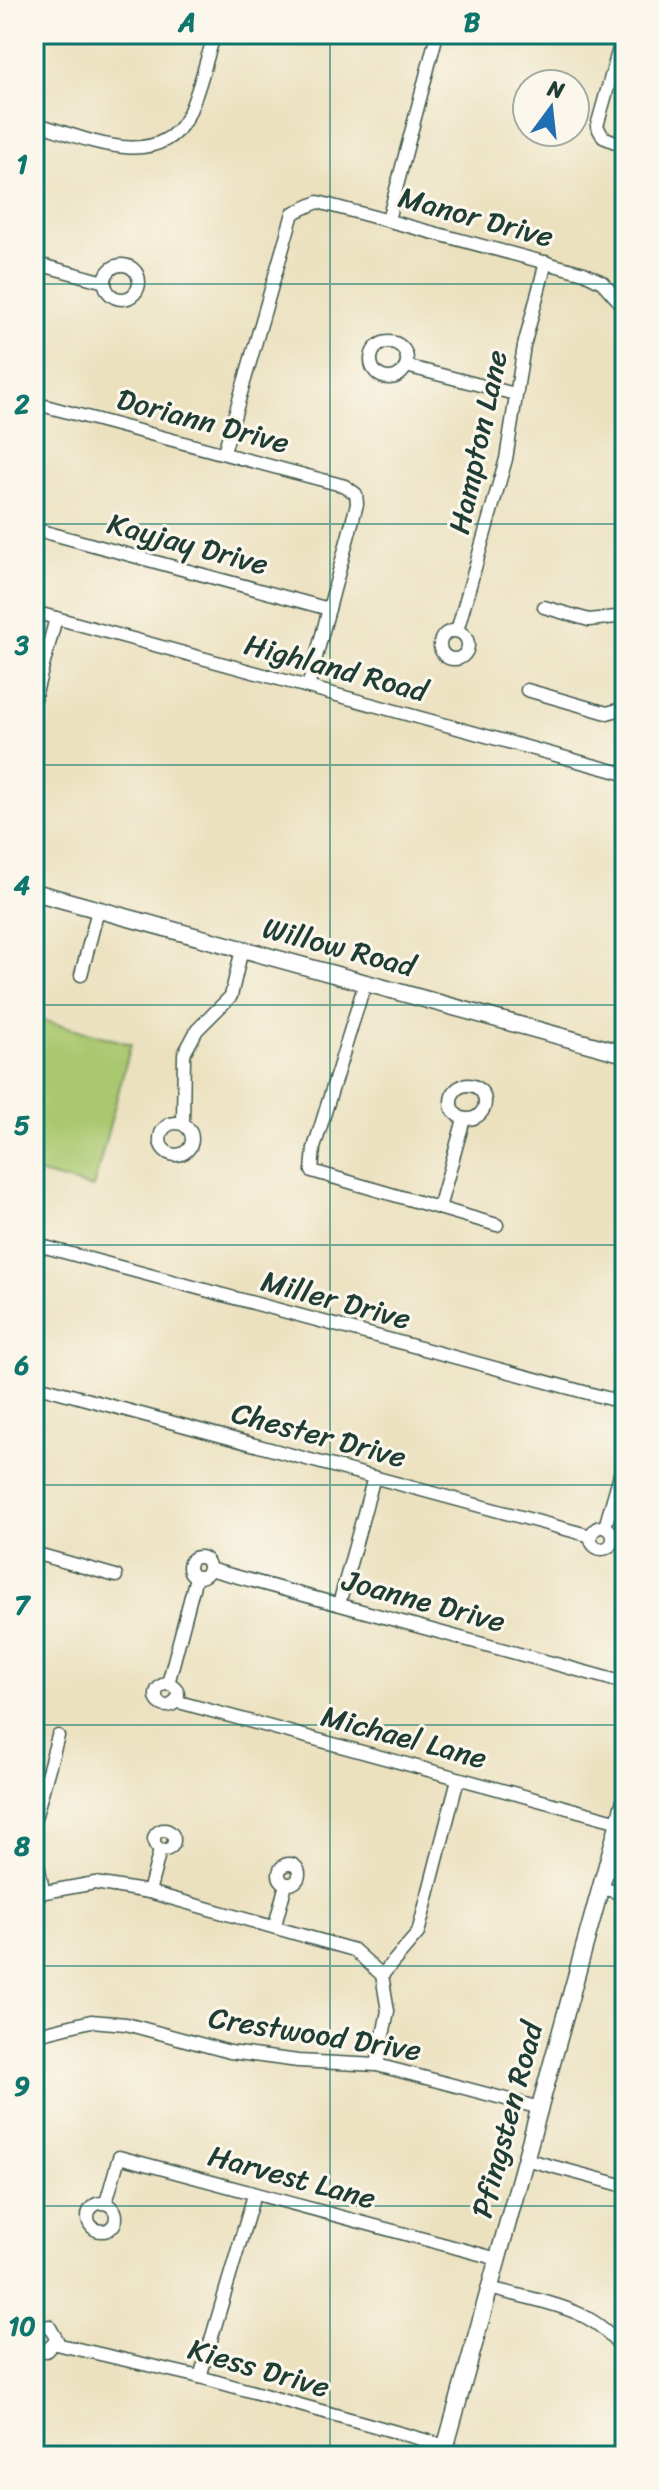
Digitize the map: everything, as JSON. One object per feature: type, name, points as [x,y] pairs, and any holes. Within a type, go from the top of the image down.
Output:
[{"type":"main road","name":"Willow Road","points":[[36,893],[625,1054]]},
{"type":"main road","name":"Pfingsten Road","points":[[444,2451],[625,1800]]},
{"type":"street","points":[[34,123],[135,148],[172,138],[185,120],[215,34]]},
{"type":"street","points":[[388,220],[437,34]]},
{"type":"street","points":[[623,34],[597,126],[603,137],[625,146]]},
{"type":"street","name":"Manor Drive","points":[[224,452],[293,213],[302,206],[318,202],[546,262],[602,282],[625,308]]},
{"type":"street","name":"Hampton Lane","points":[[457,631],[506,459],[515,394],[546,262]]},
{"type":"street","points":[[34,263],[105,282]]},
{"type":"street","points":[[406,366],[515,394]]},
{"type":"street","name":"Doriann Drive","points":[[34,403],[345,486],[356,494],[357,504],[329,609]]},
{"type":"street","name":"Kayjay Drive","points":[[34,529],[329,609]]},
{"type":"street","points":[[544,607],[589,620],[625,617],[625,565]]},
{"type":"street","points":[[308,687],[329,609]]},
{"type":"street","name":"Highland Road","points":[[34,612],[625,774]]},
{"type":"street","points":[[34,700],[56,618]]},
{"type":"street","points":[[527,690],[607,713],[625,708]]},
{"type":"street","points":[[81,975],[98,910]]},
{"type":"street","points":[[183,1124],[184,1054],[197,1030],[231,996],[242,949]]},
{"type":"street","points":[[365,983],[314,1148],[312,1171],[497,1225]]},
{"type":"street","points":[[439,1208],[464,1119]]},
{"type":"street","name":"Miller Drive","points":[[34,1244],[625,1403]]},
{"type":"street","name":"Chester Drive","points":[[34,1385],[591,1536]]},
{"type":"street","points":[[605,1527],[625,1457]]},
{"type":"street","points":[[339,1604],[374,1477]]},
{"type":"street","points":[[605,1527],[613,1537],[606,1548],[594,1545],[591,1536],[596,1528],[605,1527]]},
{"type":"street","points":[[34,1553],[116,1576]]},
{"type":"street","points":[[194,1558],[207,1560],[209,1569],[203,1576],[196,1577],[189,1567],[194,1558]]},
{"type":"street","name":"Joanne Drive","points":[[209,1569],[625,1683]]},
{"type":"street","name":"Michael Lane","points":[[196,1577],[168,1684],[176,1691],[175,1701],[619,1822]]},
{"type":"street","points":[[34,1822],[58,1736]]},
{"type":"street","points":[[382,1975],[418,1933],[458,1779]]},
{"type":"street","points":[[34,1844],[38,1892],[95,1883],[149,1892],[275,1925],[354,1950],[382,1975],[388,2011],[377,2065]]},
{"type":"street","points":[[149,1892],[160,1850]]},
{"type":"street","points":[[275,1925],[286,1884]]},
{"type":"street","points":[[600,1888],[625,1894]]},
{"type":"street","name":"Crestwood Drive","points":[[34,2035],[91,2021],[126,2024],[230,2052],[298,2061],[377,2065],[540,2108]]},
{"type":"street","name":"Harvest Lane","points":[[106,2203],[119,2157],[498,2259]]},
{"type":"street","points":[[525,2159],[625,2186]]},
{"type":"street","points":[[200,2377],[254,2195]]},
{"type":"street","points":[[490,2288],[584,2314],[614,2335],[625,2354]]},
{"type":"street","name":"Kiess Drive","points":[[34,2330],[49,2326],[57,2336],[56,2344],[46,2351],[34,2347]]},
{"type":"street","name":"Kiess Drive","points":[[56,2344],[200,2377],[444,2451]]},
{"type":"green space","points":[[34,1018],[131,1044],[93,1188],[34,1172]]}]
